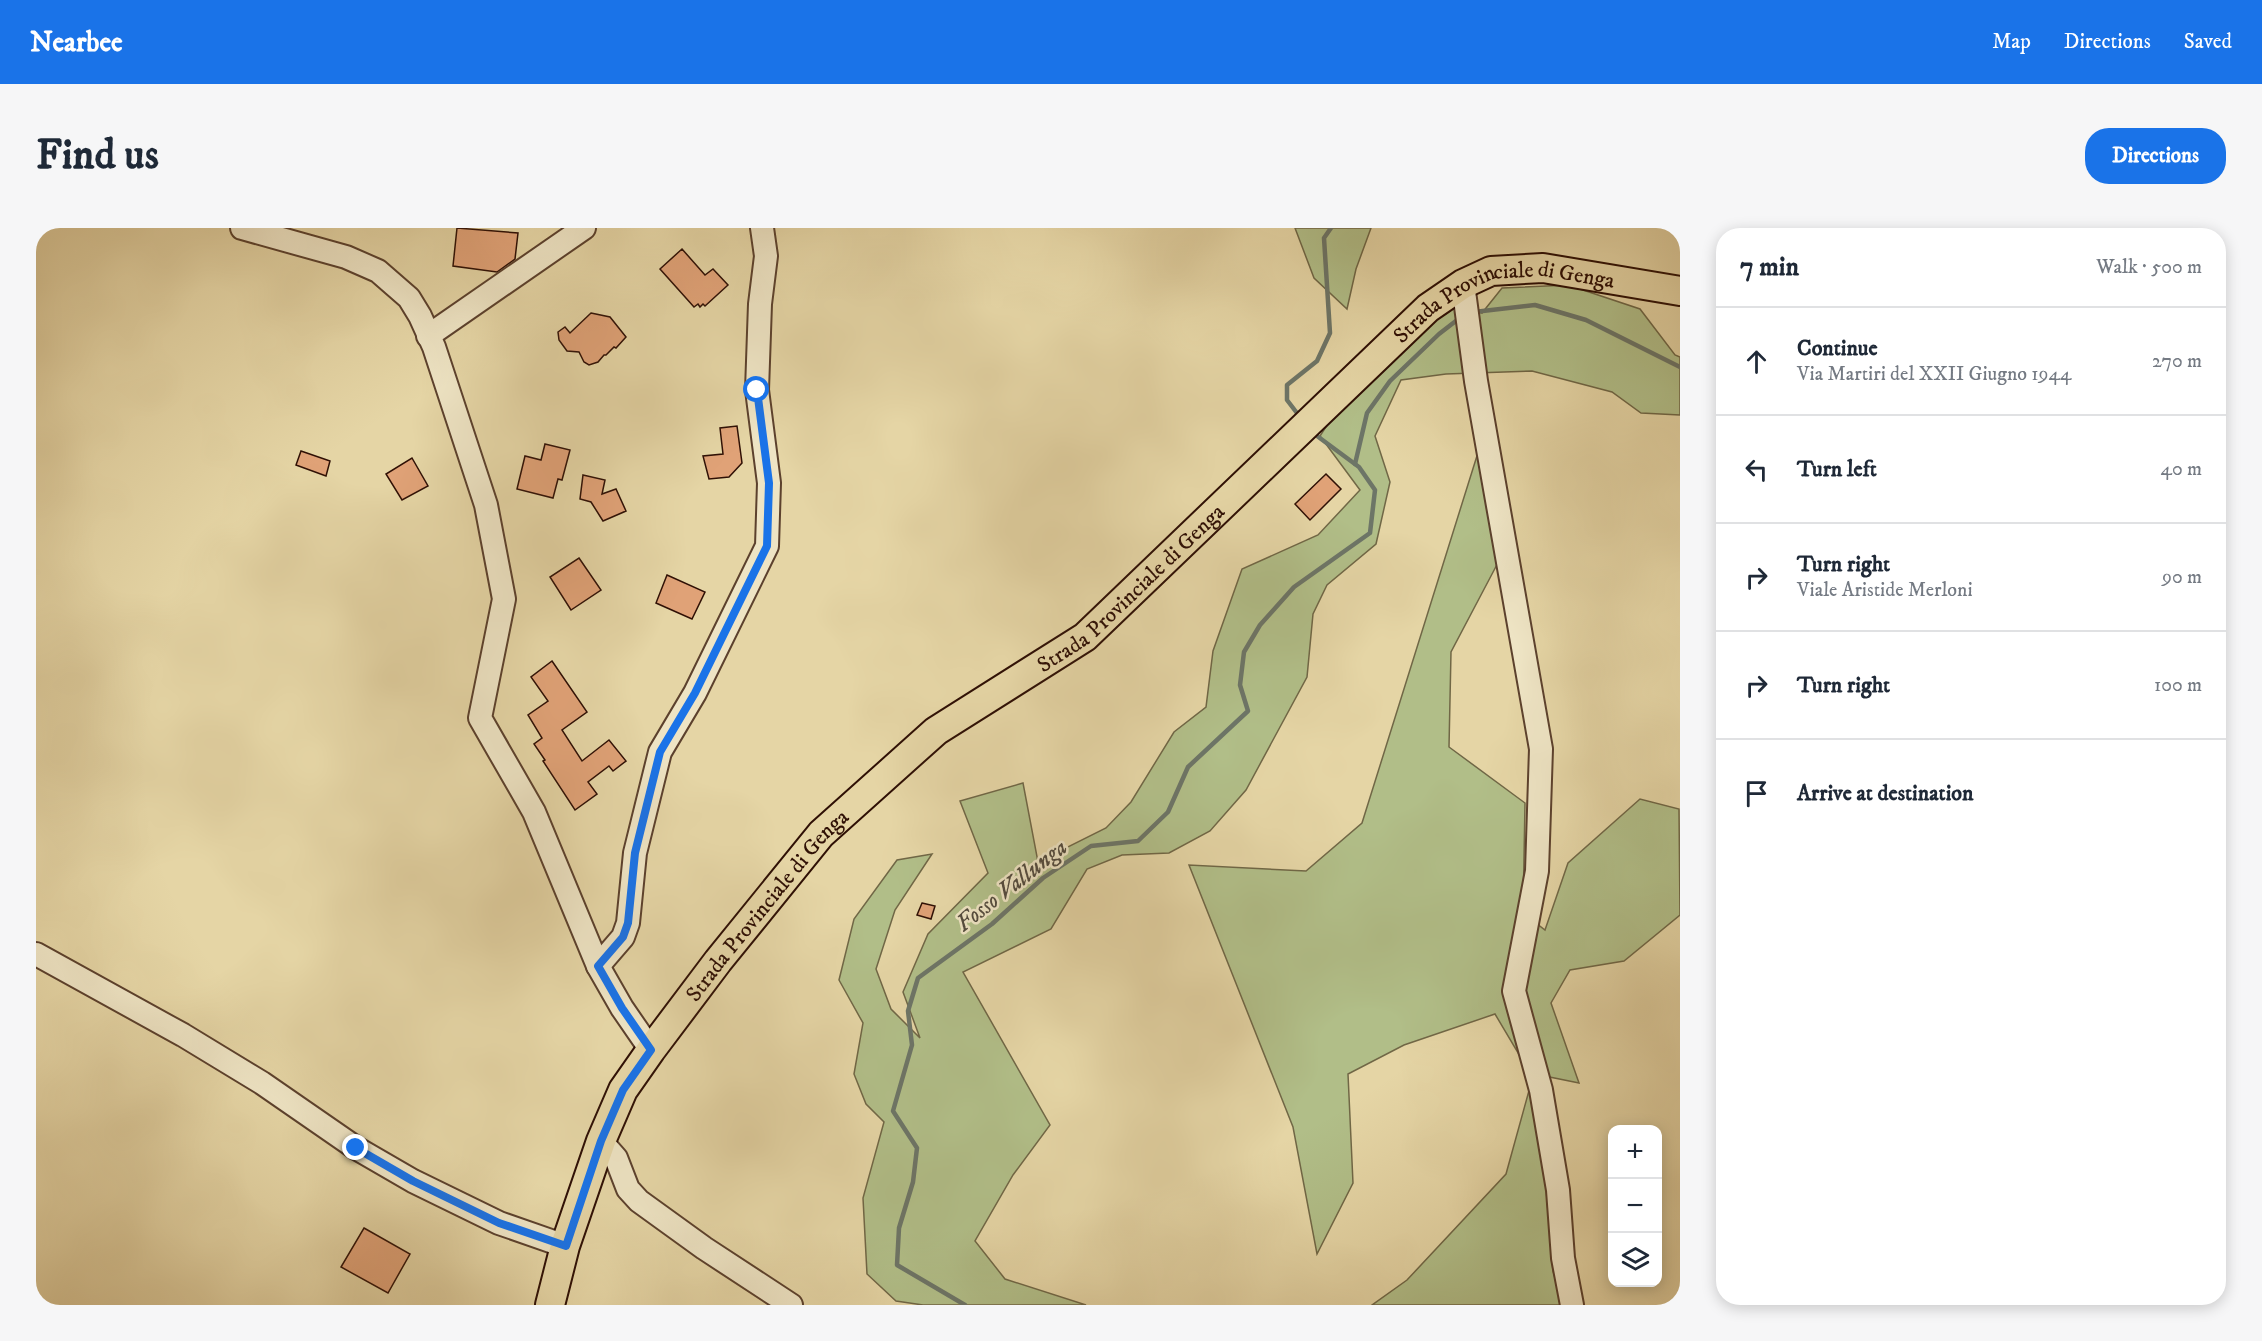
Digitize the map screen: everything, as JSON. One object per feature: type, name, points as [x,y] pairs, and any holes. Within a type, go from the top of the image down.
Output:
[{"type":"main road","name":"Strada Provinciale di Genga","points":[[550,1305],[566,1246],[601,1141],[623,1090],[718,961],[821,834],[936,730],[1085,637],[1428,308],[1465,305],[1491,271],[1543,268],[1680,291]]},
{"type":"street","points":[[242,228],[346,257],[378,271],[409,298],[428,336],[486,505],[504,599],[480,718],[534,812],[598,966],[622,1008],[651,1050]]},
{"type":"street","points":[[428,336],[584,228]]},
{"type":"street","points":[[598,966],[623,937],[628,923],[635,853],[660,752],[695,693],[767,546],[769,483],[757,390],[760,304],[766,256],[762,228]]},
{"type":"street","points":[[1465,305],[1541,749],[1537,871],[1515,991],[1541,1090],[1558,1190],[1563,1258],[1572,1305]]},
{"type":"street","points":[[36,954],[183,1035],[262,1083],[356,1148],[413,1181],[499,1223],[566,1246]]},
{"type":"street","points":[[601,1141],[616,1158],[628,1189],[639,1201],[704,1248],[792,1305]]},
{"type":"green space","points":[[1295,228],[1371,228],[1356,269],[1347,309],[1314,278]]},
{"type":"green space","points":[[1568,285],[1640,309],[1675,355],[1680,357],[1680,415],[1641,413],[1612,392],[1532,371],[1446,374],[1401,380],[1375,436],[1390,482],[1376,544],[1327,585],[1313,614],[1307,677],[1246,790],[1210,831],[1169,853],[1122,855],[1087,869],[1051,929],[963,972],[1050,1125],[1013,1175],[975,1241],[1005,1279],[1086,1305],[923,1305],[896,1301],[867,1274],[863,1198],[884,1122],[866,1104],[854,1074],[863,1023],[839,980],[854,919],[897,860],[932,854],[895,910],[876,969],[891,1009],[920,1038],[903,992],[928,934],[988,873],[960,801],[1023,783],[1038,862],[1106,828],[1131,802],[1174,732],[1206,707],[1213,651],[1242,569],[1318,535],[1360,490],[1320,436],[1349,391],[1435,308],[1458,304],[1482,313],[1502,288]]},
{"type":"green space","points":[[1481,443],[1501,557],[1451,652],[1449,747],[1525,803],[1523,913],[1545,930],[1568,863],[1640,799],[1679,809],[1680,915],[1624,961],[1570,970],[1551,1003],[1579,1083],[1530,1073],[1495,1014],[1404,1045],[1348,1074],[1353,1183],[1317,1254],[1293,1127],[1189,865],[1306,871],[1362,823]]},
{"type":"green space","points":[[1530,1087],[1543,1152],[1553,1271],[1563,1305],[1372,1305],[1407,1280],[1506,1174]]},
{"type":"building","points":[[457,228],[518,233],[515,259],[497,272],[453,266]]},
{"type":"building","points":[[682,249],[705,275],[713,269],[728,285],[705,306],[703,304],[700,307],[698,304],[694,307],[660,269]]},
{"type":"building","points":[[591,313],[610,317],[626,337],[598,362],[589,365],[584,362],[579,352],[567,351],[559,340],[558,332],[565,327],[570,333]]},
{"type":"building","points":[[737,426],[742,463],[729,477],[709,479],[703,456],[723,454],[720,428]]},
{"type":"building","points":[[545,444],[570,450],[562,480],[558,479],[553,498],[517,489],[525,456],[541,460]]},
{"type":"building","points":[[301,451],[330,461],[326,476],[296,465]]},
{"type":"building","points":[[412,458],[428,486],[402,500],[386,474]]},
{"type":"building","points":[[1326,474],[1341,489],[1310,520],[1295,504]]},
{"type":"building","points":[[583,475],[605,480],[602,494],[616,489],[626,511],[603,521],[591,502],[580,499]]},
{"type":"building","points":[[579,558],[601,590],[571,610],[550,577]]},
{"type":"building","points":[[667,575],[705,592],[692,619],[656,603]]},
{"type":"building","points":[[552,661],[587,712],[562,730],[582,761],[609,740],[626,761],[613,771],[609,766],[588,782],[597,794],[575,810],[534,744],[542,738],[528,715],[548,701],[531,677]]},
{"type":"building","points":[[922,903],[935,906],[931,919],[917,915]]},
{"type":"building","points":[[364,1228],[410,1254],[388,1293],[341,1267]]},
{"type":"waterway","name":"Fosso Vallunga","points":[[1300,417],[1287,400],[1287,385],[1317,361],[1330,333],[1324,238],[1331,228]]},
{"type":"waterway","points":[[1474,312],[1535,305],[1586,320],[1680,367]]},
{"type":"waterway","points":[[1355,464],[1367,413],[1390,381],[1439,334],[1461,317]]},
{"type":"waterway","name":"Fosso Vallunga","points":[[965,1305],[897,1265],[899,1228],[913,1182],[917,1148],[893,1111],[912,1045],[908,1011],[918,978],[992,924],[1043,878],[1091,846],[1138,841],[1168,812],[1188,767],[1248,711],[1240,685],[1244,652],[1260,625],[1294,587],[1370,533],[1375,490],[1359,467],[1313,433]]},
{"type":"route","points":[[356,1148],[413,1181],[499,1223],[566,1246],[601,1141],[623,1090],[651,1050],[622,1008],[598,966],[623,937],[628,923],[635,853],[660,752],[695,693],[767,546],[769,483],[757,390]]}]
